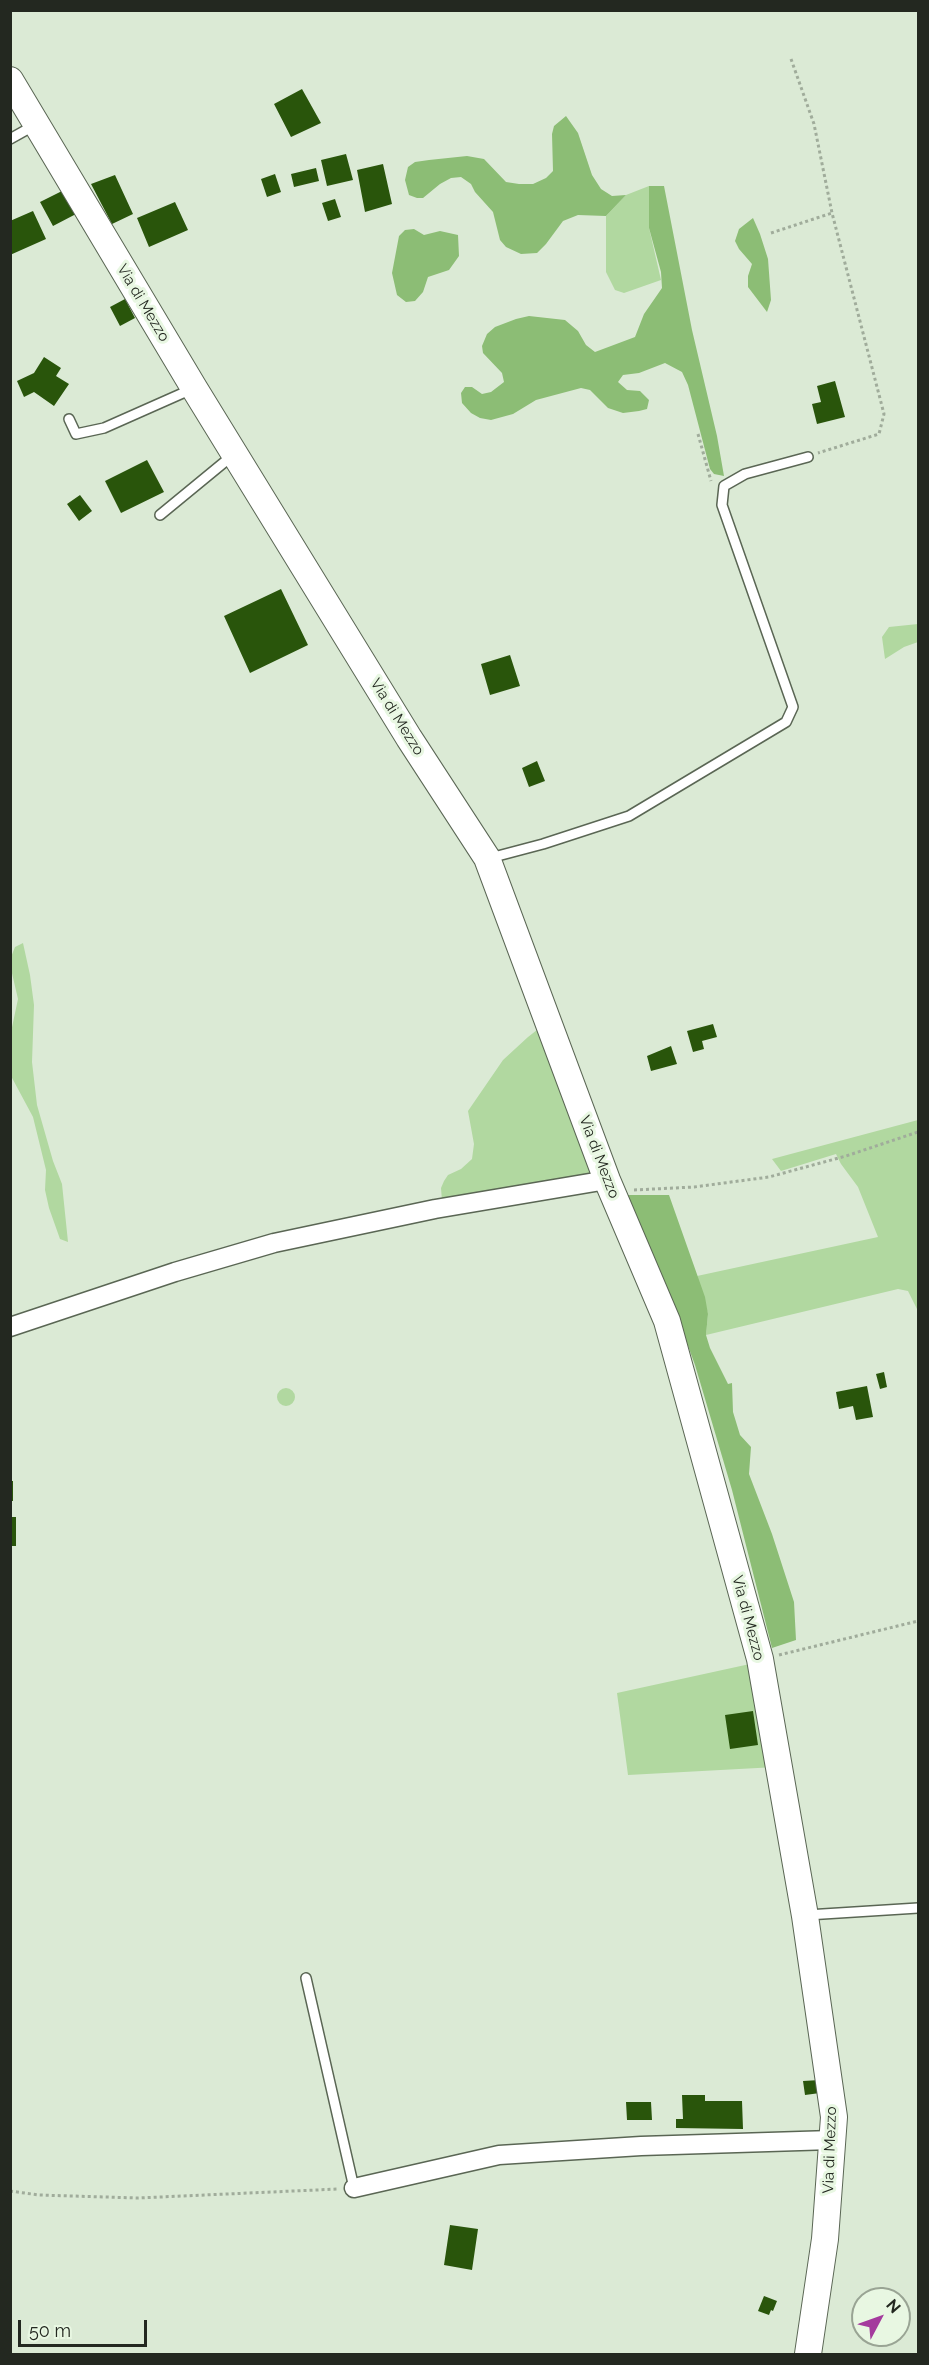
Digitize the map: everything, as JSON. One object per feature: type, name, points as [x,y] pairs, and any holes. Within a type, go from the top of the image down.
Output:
[{"type":"main road","name":"Via di Mezzo","points":[[10,80],[194,388],[409,738],[487,858],[607,1180],[667,1321],[760,1659],[805,1916],[834,2116],[825,2239],[808,2355]]},
{"type":"street","points":[[10,1327],[175,1272],[274,1243],[435,1209],[607,1180]]},
{"type":"street","points":[[354,2188],[499,2155],[641,2146],[832,2140]]},
{"type":"lane","points":[[10,139],[37,123]]},
{"type":"lane","points":[[69,419],[76,434],[104,428],[194,388]]},
{"type":"lane","points":[[160,515],[235,454]]},
{"type":"lane","points":[[487,858],[543,844],[629,816],[786,722],[793,707],[722,504],[724,486],[745,474],[808,457]]},
{"type":"lane","points":[[805,1916],[918,1908]]},
{"type":"lane","points":[[306,1978],[354,2188]]},
{"type":"path","points":[[791,59],[814,124],[832,213],[884,414],[879,434],[808,457]]},
{"type":"path","points":[[771,233],[832,213]]},
{"type":"path","points":[[699,434],[710,478],[722,504]]},
{"type":"path","points":[[607,1180],[634,1190],[694,1187],[770,1177],[846,1156],[918,1132]]},
{"type":"path","points":[[760,1659],[918,1621]]},
{"type":"path","points":[[10,2190],[39,2195],[138,2198],[354,2188]]},
{"type":"green space","points":[[566,116],[578,133],[592,175],[601,189],[612,196],[626,195],[606,216],[578,215],[563,221],[537,253],[521,254],[506,247],[500,240],[493,212],[471,184],[461,177],[451,178],[440,184],[423,198],[409,195],[405,180],[408,167],[415,162],[429,160],[467,156],[484,159],[506,182],[519,184],[533,184],[546,178],[553,171],[552,134],[554,126]]},
{"type":"green space","points":[[649,186],[649,228],[661,280],[624,293],[615,290],[606,272],[606,216],[626,195]]},
{"type":"green space","points":[[649,186],[664,186],[724,476],[714,474],[710,469],[688,385],[682,372],[665,363],[639,373],[623,375],[618,382],[627,390],[640,391],[649,400],[647,409],[639,411],[623,413],[608,408],[590,390],[581,388],[536,400],[513,414],[491,420],[471,413],[462,403],[461,393],[465,387],[472,387],[482,394],[491,392],[504,382],[502,373],[483,353],[482,346],[487,334],[495,327],[529,316],[565,320],[578,331],[586,345],[595,352],[635,337],[644,314],[662,288],[661,272],[649,228]]},
{"type":"green space","points":[[753,218],[768,259],[771,300],[767,312],[748,287],[748,276],[752,264],[735,241],[739,229]]},
{"type":"green space","points":[[414,229],[424,235],[440,231],[458,235],[459,256],[449,270],[428,277],[423,292],[415,301],[406,302],[397,295],[392,273],[399,236],[405,230]]},
{"type":"green space","points":[[918,624],[918,642],[904,647],[885,659],[882,637],[889,627]]},
{"type":"green space","points":[[23,943],[34,1005],[32,1062],[37,1105],[62,1184],[68,1242],[60,1239],[49,1208],[45,1190],[46,1170],[33,1117],[11,1076],[11,1032],[18,999],[11,969],[11,957],[15,947]]},
{"type":"green space","points":[[548,1026],[603,1174],[442,1201],[441,1188],[448,1175],[461,1169],[472,1159],[474,1144],[468,1111],[503,1060],[537,1030]]},
{"type":"green space","points":[[918,1120],[918,1311],[908,1291],[898,1289],[706,1335],[708,1314],[697,1276],[878,1237],[858,1187],[836,1154],[781,1171],[772,1159]]},
{"type":"green space","points":[[625,1195],[669,1195],[705,1297],[708,1314],[706,1335],[710,1348],[728,1384],[732,1383],[733,1412],[740,1435],[751,1447],[749,1474],[794,1602],[796,1640],[772,1648],[732,1490],[695,1365],[672,1302]]},
{"type":"green space","points":[[286,1388],[292,1391],[295,1397],[292,1403],[286,1406],[280,1403],[277,1397],[280,1391]]},
{"type":"green space","points":[[759,1662],[776,1767],[628,1775],[617,1693]]},
{"type":"building","points":[[302,89],[321,123],[291,137],[274,104]]},
{"type":"building","points":[[346,154],[353,180],[327,186],[321,160]]},
{"type":"building","points":[[383,164],[392,204],[365,212],[357,170]]},
{"type":"building","points":[[316,168],[319,181],[294,187],[291,174]]},
{"type":"building","points":[[275,174],[281,192],[267,197],[261,179]]},
{"type":"building","points":[[115,175],[133,214],[112,224],[91,184]]},
{"type":"building","points":[[64,190],[76,214],[53,226],[40,202]]},
{"type":"building","points":[[335,199],[341,217],[328,221],[322,203]]},
{"type":"building","points":[[175,202],[188,230],[149,247],[137,218]]},
{"type":"building","points":[[33,211],[46,239],[10,255],[10,221]]},
{"type":"building","points":[[125,299],[135,318],[120,326],[110,307]]},
{"type":"building","points":[[44,357],[61,368],[56,376],[69,384],[54,406],[34,392],[24,397],[17,381],[34,373]]},
{"type":"building","points":[[835,381],[845,417],[817,424],[812,404],[821,402],[817,386]]},
{"type":"building","points":[[147,460],[164,492],[121,513],[105,481]]},
{"type":"building","points":[[80,495],[92,511],[79,521],[67,504]]},
{"type":"building","points":[[281,589],[308,645],[250,673],[224,616]]},
{"type":"building","points":[[510,655],[520,686],[490,695],[481,664]]},
{"type":"building","points":[[537,761],[545,781],[529,787],[522,768]]},
{"type":"building","points":[[713,1024],[717,1037],[702,1041],[704,1049],[693,1052],[687,1031]]},
{"type":"building","points":[[671,1046],[677,1064],[651,1071],[647,1056]]},
{"type":"building","points":[[884,1372],[887,1387],[880,1389],[876,1374]]},
{"type":"building","points":[[867,1386],[873,1417],[856,1420],[853,1406],[839,1409],[836,1392]]},
{"type":"building","points":[[10,1481],[13,1481],[13,1501],[10,1501]]},
{"type":"building","points":[[10,1517],[16,1517],[16,1546],[10,1546]]},
{"type":"building","points":[[753,1711],[758,1745],[730,1749],[725,1715]]},
{"type":"building","points":[[820,2080],[820,2093],[805,2095],[803,2081]]},
{"type":"building","points":[[682,2095],[705,2095],[705,2101],[742,2101],[743,2129],[676,2128],[676,2119],[683,2119]]},
{"type":"building","points":[[626,2102],[651,2102],[652,2120],[627,2120]]},
{"type":"building","points":[[450,2225],[478,2229],[472,2270],[444,2265]]},
{"type":"building","points":[[764,2296],[777,2301],[769,2315],[758,2311]]}]
